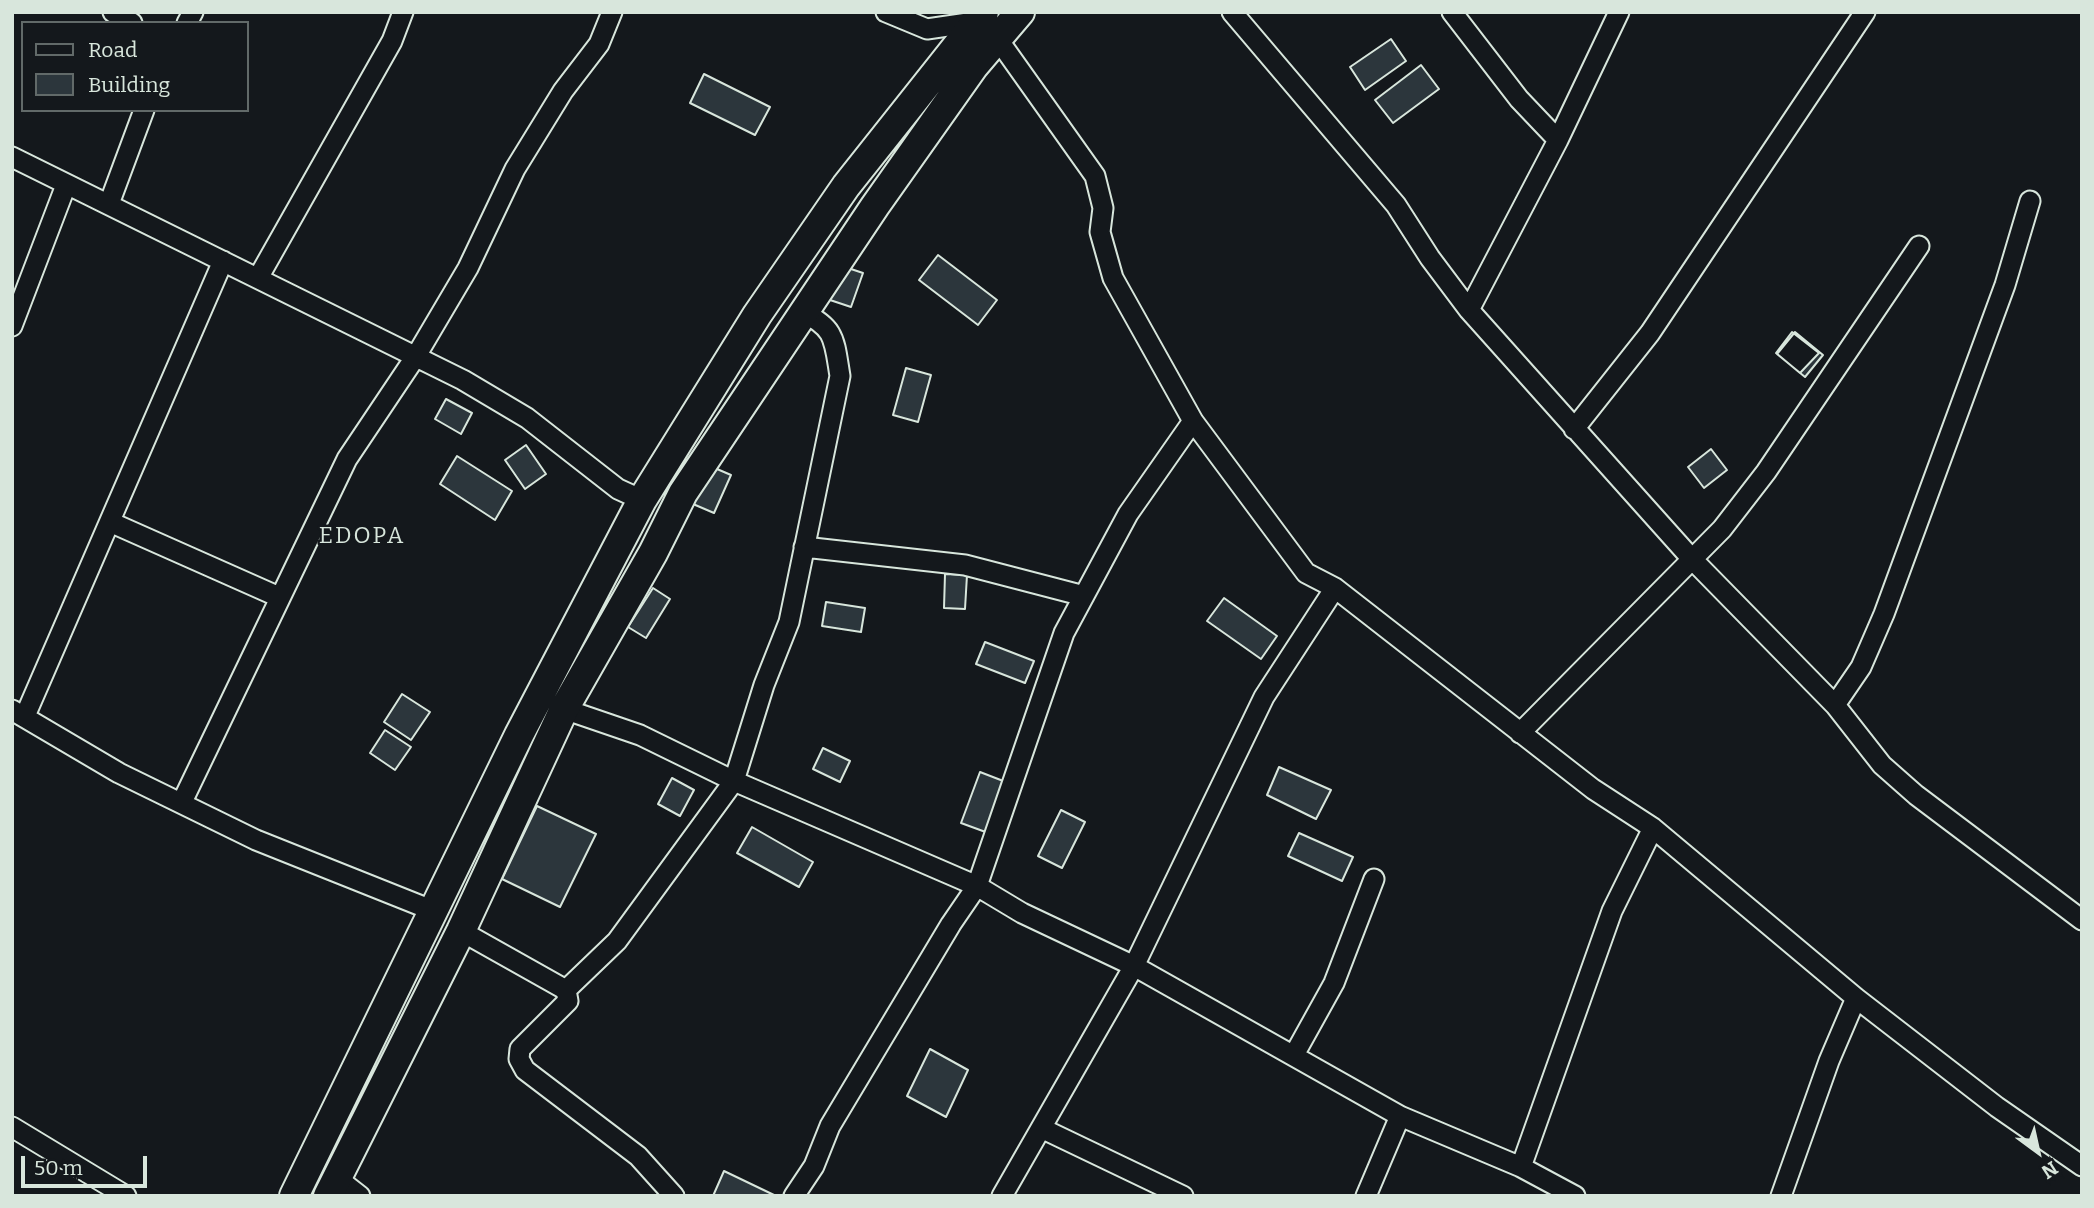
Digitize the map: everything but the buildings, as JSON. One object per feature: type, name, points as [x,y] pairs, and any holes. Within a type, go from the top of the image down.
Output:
[{"type":"highway","points":[[293,1196],[519,735],[642,500],[757,315],[846,186],[985,24],[1020,12]]},
{"type":"highway","points":[[332,1187],[461,931],[564,709],[653,554],[683,493],[802,312],[974,66],[985,24]]},
{"type":"street","points":[[113,12],[129,21]]},
{"type":"street","points":[[258,278],[392,41],[403,12]]},
{"type":"street","points":[[182,802],[347,459],[416,356],[468,268],[515,169],[563,91],[599,44],[612,12]]},
{"type":"street","points":[[886,12],[928,29],[985,24],[1095,176],[1102,208],[1100,233],[1113,278],[1193,421],[1306,573],[1335,588],[1592,789],[1653,828],[1856,998],[1997,1107],[2082,1166]]},
{"type":"street","points":[[1232,12],[1396,205],[1430,258],[1469,310],[1691,558],[1835,705],[1882,765],[1916,795],[2082,920]]},
{"type":"street","points":[[1452,12],[1519,99],[1558,140]]},
{"type":"street","points":[[1469,310],[1558,140],[1619,12]]},
{"type":"street","points":[[1574,429],[1650,333],[1865,12]]},
{"type":"street","points":[[109,204],[144,112]]},
{"type":"street","points":[[12,157],[463,380],[527,418],[618,489],[642,500]]},
{"type":"street","points":[[12,326],[66,185]]},
{"type":"street","points":[[1835,705],[1861,667],[1884,614],[2005,285],[2031,201]]},
{"type":"street","points":[[1520,733],[1721,529],[1766,472],[1919,246]]},
{"type":"street","points":[[223,261],[110,522],[19,713],[119,773],[256,840],[434,911]]},
{"type":"street","points":[[566,990],[617,941],[734,781],[764,685],[789,622],[840,376],[835,344],[824,322],[802,312]]},
{"type":"street","points":[[794,1196],[814,1166],[830,1126],[951,924],[977,886],[1064,633],[1128,514],[1193,421]]},
{"type":"street","points":[[110,522],[279,597]]},
{"type":"street","points":[[804,547],[965,565],[1084,596]]},
{"type":"street","points":[[1002,1196],[1134,966],[1264,697],[1335,588]]},
{"type":"street","points":[[564,709],[640,735],[734,781],[977,886],[1022,913],[1134,966],[1400,1116],[1521,1167],[1575,1196]]},
{"type":"street","points":[[1521,1167],[1612,911],[1653,828]]},
{"type":"street","points":[[1294,1055],[1334,983],[1374,879]]},
{"type":"street","points":[[461,931],[566,990]]},
{"type":"street","points":[[566,990],[568,1001],[520,1049],[519,1059],[525,1070],[638,1156],[674,1196]]},
{"type":"street","points":[[1781,1196],[1829,1061],[1856,998]]},
{"type":"street","points":[[1366,1196],[1400,1116]]},
{"type":"street","points":[[12,1127],[125,1196]]},
{"type":"street","points":[[1041,1128],[1182,1196]]},
{"type":"street","points":[[332,1187],[360,1196]]},
{"type":"district","name":"EDOPA","points":[[362,537]]}]
